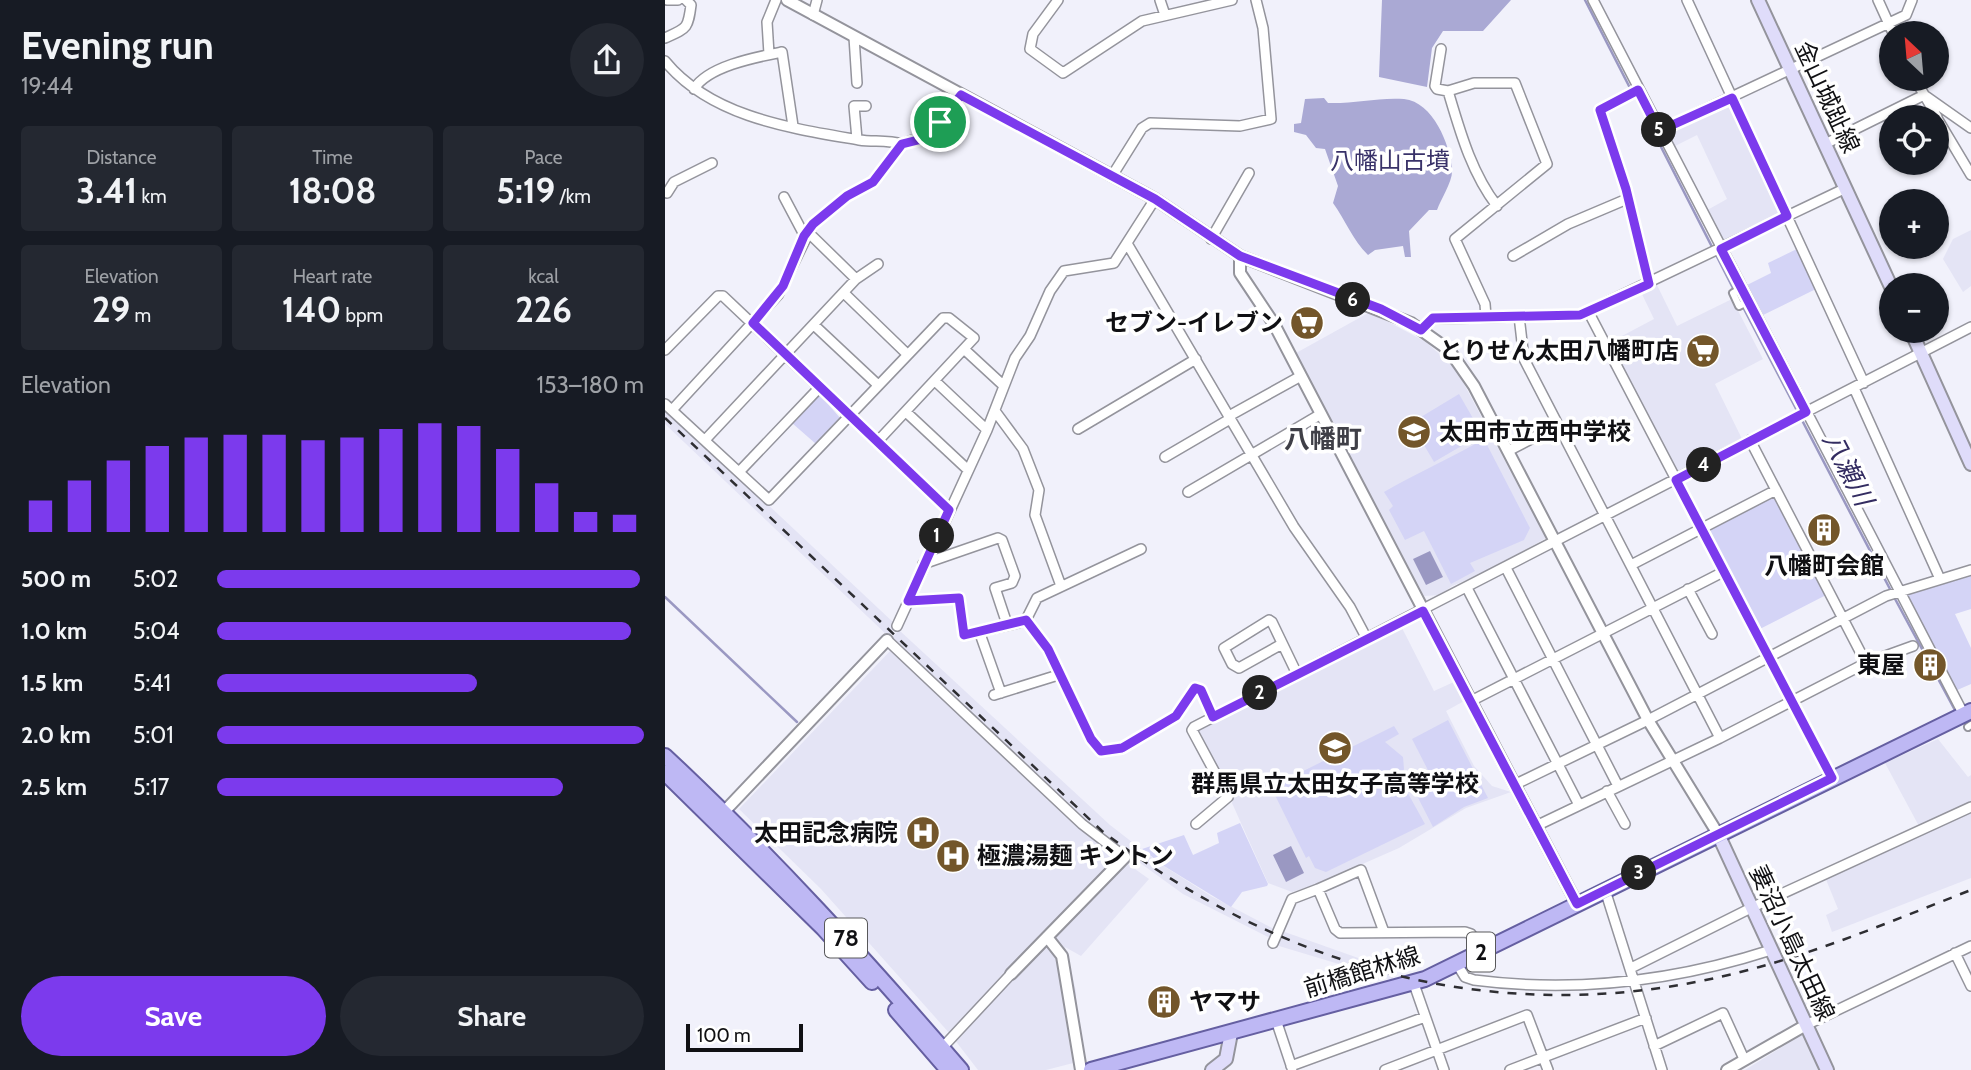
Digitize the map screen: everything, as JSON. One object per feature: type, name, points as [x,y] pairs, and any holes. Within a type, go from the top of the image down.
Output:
[{"type":"main road","name":"金山城趾線","points":[[1758,0],[1885,273]]},
{"type":"main road","points":[[1916,343],[1971,464]]},
{"type":"main road","name":"前橋館林線","points":[[1091,1070],[1413,984],[1832,778],[1966,719]]},
{"type":"main road","name":"78","points":[[665,756],[823,928],[948,1070]]},
{"type":"main road","name":"78","points":[[665,773],[720,816],[831,920],[961,1070]]},
{"type":"main road","name":"妻沼小島太田線","points":[[1717,834],[1827,1070]]},
{"type":"main road","points":[[1212,1070],[1227,1055],[1231,1033]]},
{"type":"street","points":[[667,0],[678,0]]},
{"type":"street","points":[[665,38],[685,29],[688,24],[691,5],[686,0]]},
{"type":"street","points":[[769,54],[767,22],[776,0]]},
{"type":"street","points":[[787,0],[1155,199],[1240,256],[1381,309],[1441,344],[1462,365],[1648,720],[1717,834]]},
{"type":"street","points":[[813,15],[817,0]]},
{"type":"street","points":[[1058,0],[1033,34],[1030,49],[1061,73],[1142,21],[1232,0]]},
{"type":"street","points":[[1160,0],[1165,15]]},
{"type":"street","points":[[1112,176],[1142,128],[1150,123],[1240,126],[1271,119],[1263,28],[1256,0]]},
{"type":"street","points":[[1593,0],[1634,92],[1659,131],[1966,719]]},
{"type":"street","points":[[1687,0],[1864,383]]},
{"type":"street","points":[[1878,0],[1888,21]]},
{"type":"street","points":[[1893,21],[1906,15],[1912,0]]},
{"type":"street","points":[[1659,131],[1879,28]]},
{"type":"street","points":[[854,37],[857,83]]},
{"type":"street","points":[[1441,49],[1435,86],[1448,91],[1474,83],[1515,83],[1547,164],[1455,239],[1485,304],[1486,317]]},
{"type":"street","points":[[694,89],[699,82],[742,60],[782,52],[793,126]]},
{"type":"street","points":[[665,61],[694,89],[716,104],[793,126],[857,139],[902,144],[928,134],[961,95]]},
{"type":"street","points":[[1448,91],[1468,153],[1483,188],[1497,206]]},
{"type":"street","points":[[1921,91],[1929,105]]},
{"type":"street","points":[[1634,92],[1600,110],[1649,284]]},
{"type":"street","points":[[1825,144],[1924,96]]},
{"type":"street","points":[[1924,96],[1971,128]]},
{"type":"street","points":[[857,139],[854,106],[866,106]]},
{"type":"street","points":[[1949,138],[1971,175]]},
{"type":"street","points":[[877,442],[974,338],[947,317],[907,354],[769,500],[669,407],[753,323],[783,286],[806,233],[820,217],[873,182],[902,144]]},
{"type":"street","points":[[667,188],[712,163]]},
{"type":"street","points":[[1211,239],[1249,173]]},
{"type":"street","points":[[1421,330],[1433,318],[1580,315],[1846,188]]},
{"type":"street","points":[[784,197],[798,227],[856,279]]},
{"type":"street","points":[[897,626],[923,564],[987,430],[1015,358],[1030,336],[1060,275],[1072,269],[1111,265],[1128,245],[1155,199]]},
{"type":"street","points":[[1513,256],[1575,220],[1627,199]]},
{"type":"street","points":[[1128,245],[1294,527],[1350,607],[1367,639]]},
{"type":"street","points":[[1240,256],[1240,273],[1261,301],[1577,904]]},
{"type":"street","points":[[705,440],[845,294],[856,279],[878,264]]},
{"type":"street","points":[[845,294],[907,354]]},
{"type":"street","points":[[665,350],[720,295],[753,323],[949,510]]},
{"type":"street","points":[[1588,311],[1832,778]]},
{"type":"street","points":[[1519,316],[1524,359],[1720,738]]},
{"type":"street","points":[[814,325],[878,385]]},
{"type":"street","points":[[1196,824],[1228,797],[1192,730],[1971,327]]},
{"type":"street","points":[[965,350],[1004,386]]},
{"type":"street","points":[[1078,429],[1196,359]]},
{"type":"street","points":[[1165,457],[1301,376]]},
{"type":"street","points":[[935,382],[987,430]]},
{"type":"street","points":[[739,472],[820,387]]},
{"type":"street","points":[[1854,388],[1940,579]]},
{"type":"street","points":[[995,411],[1023,449],[1039,490],[1035,515],[1061,586]]},
{"type":"street","points":[[906,412],[967,469]]},
{"type":"street","points":[[1188,492],[1321,414]]},
{"type":"street","points":[[1508,451],[1558,425]]},
{"type":"street","points":[[1750,440],[1866,663]]},
{"type":"street","points":[[1631,565],[1776,489]]},
{"type":"street","points":[[923,564],[998,538],[1002,540],[1015,576],[1012,583],[995,588],[1007,624]]},
{"type":"street","points":[[1026,620],[1037,598],[1141,549]]},
{"type":"street","points":[[1506,568],[1618,786]]},
{"type":"street","points":[[1514,785],[1648,720],[1886,596],[1971,570]]},
{"type":"street","points":[[1471,701],[1723,572]]},
{"type":"street","points":[[1467,588],[1579,805]]},
{"type":"street","points":[[1688,589],[1712,634]]},
{"type":"street","points":[[908,601],[959,598],[964,635],[1026,620]]},
{"type":"street","points":[[1026,620],[1048,649],[1091,739],[1101,751],[1122,748],[1176,716],[1195,688],[1201,690],[1213,717]]},
{"type":"street","points":[[1282,644],[1239,668],[1232,664],[1224,648],[1266,620],[1272,622],[1297,674]]},
{"type":"street","points":[[979,631],[998,694],[1055,676]]},
{"type":"street","points":[[720,816],[887,640],[1082,824],[1125,857],[942,1048]]},
{"type":"street","points":[[1536,826],[1720,738],[1866,663],[1913,646]]},
{"type":"street","points":[[1607,792],[1625,824]]},
{"type":"street","points":[[1631,968],[1753,907],[1971,807]]},
{"type":"street","points":[[1273,943],[1292,898],[1361,870],[1384,932]]},
{"type":"street","points":[[1318,889],[1336,931],[1465,932],[1471,934],[1481,952]]},
{"type":"street","points":[[1605,890],[1662,1070]]},
{"type":"street","points":[[1047,937],[1062,956],[1081,1070]]},
{"type":"street","points":[[1727,1070],[1806,1025],[1971,946]]},
{"type":"street","points":[[1457,964],[1469,979],[1571,986],[1635,982],[1772,950]]},
{"type":"street","points":[[1955,953],[1971,986]]},
{"type":"street","points":[[1413,984],[1444,1070]]},
{"type":"street","points":[[1654,1046],[1723,1013],[1744,1059]]},
{"type":"street","points":[[1385,1070],[1527,1015],[1548,1070]]},
{"type":"street","points":[[1276,1020],[1292,1068],[1425,1017]]},
{"type":"street","points":[[1510,1070],[1646,1018]]},
{"type":"shaded area","points":[[1732,98],[1787,216],[1721,249],[1702,213],[1727,199],[1697,135],[1669,149],[1659,131]]},
{"type":"shaded area","points":[[1971,230],[1971,286],[1963,292],[1943,259],[1949,259],[1949,247],[1953,239]]},
{"type":"shaded area","points":[[1801,247],[1820,287],[1757,318],[1741,288],[1771,273],[1768,263]]},
{"type":"shaded area","points":[[1655,281],[1677,326],[1732,299],[1763,359],[1715,384],[1744,443],[1676,480],[1605,345],[1654,319],[1639,288]]},
{"type":"shaded area","name":"太田市立西中学校","points":[[1370,312],[1426,342],[1456,369],[1546,538],[1484,573],[1452,586],[1440,595],[1424,596],[1296,353]]},
{"type":"shaded area","points":[[1459,394],[1482,434],[1434,462],[1411,423]]},
{"type":"shaded area","points":[[817,396],[821,396],[841,419],[816,444],[792,423]]},
{"type":"shaded area","points":[[665,408],[895,624],[891,634],[888,636],[665,424]]},
{"type":"shaded area","points":[[1482,440],[1485,441],[1530,528],[1524,540],[1470,563],[1475,571],[1451,584],[1424,531],[1405,540],[1389,510],[1393,506],[1384,492]]},
{"type":"shaded area","points":[[1776,490],[1830,593],[1754,632],[1701,529]]},
{"type":"shaded area","points":[[1430,551],[1443,577],[1426,585],[1413,559]]},
{"type":"shaded area","points":[[1971,575],[1971,609],[1955,614],[1971,648],[1971,684],[1955,691],[1903,592]]},
{"type":"shaded area","name":"群馬県立太田女子高等学校","points":[[1401,626],[1434,691],[1456,681],[1466,700],[1446,711],[1474,766],[1492,786],[1511,792],[1466,808],[1399,848],[1317,884],[1292,892],[1268,883],[1232,803],[1233,799],[1195,729]]},
{"type":"shaded area","points":[[899,630],[1110,825],[1159,863],[1211,896],[1274,929],[1270,938],[1183,894],[1100,834],[891,639]]},
{"type":"shaded area","name":"極濃湯麺 キントン","points":[[891,650],[1111,852],[1149,879],[1081,956],[1065,947],[1076,991],[1077,1022],[1085,1060],[1046,1070],[978,1070],[951,1035],[821,889],[739,809]]},
{"type":"shaded area","points":[[1448,720],[1488,798],[1464,807],[1433,827],[1412,786],[1431,776],[1412,739]]},
{"type":"shaded area","points":[[1394,726],[1399,734],[1385,742],[1403,757],[1404,769],[1400,779],[1425,824],[1326,872],[1315,868],[1309,856],[1306,858],[1271,787]]},
{"type":"shaded area","points":[[1938,739],[1968,777],[1971,775],[1971,804],[1920,828],[1885,763]]},
{"type":"shaded area","points":[[1971,810],[1971,878],[1832,932],[1826,915],[1838,909],[1825,877]]},
{"type":"shaded area","points":[[1240,823],[1268,884],[1242,892],[1231,907],[1164,866],[1142,849],[1184,835],[1193,855],[1219,843],[1217,833]]},
{"type":"shaded area","points":[[1291,846],[1304,873],[1286,882],[1273,855]]},
{"type":"shaded area","points":[[1282,931],[1395,971],[1392,980],[1279,946]]},
{"type":"shaded area","points":[[1801,1035],[1806,1037],[1821,1070],[1745,1070]]},
{"type":"green space","points":[[1382,0],[1511,0],[1483,31],[1443,31],[1432,48],[1427,87],[1379,77]]},
{"type":"green space","name":"八幡山古墳","points":[[1324,98],[1328,103],[1404,99],[1423,108],[1438,126],[1448,148],[1452,174],[1437,210],[1429,210],[1409,231],[1411,257],[1405,257],[1403,246],[1375,250],[1368,255],[1333,203],[1338,186],[1325,149],[1316,148],[1306,135],[1294,132],[1294,124],[1301,123],[1305,99]]},
{"type":"waterway","name":"八瀬川","points":[[1585,0],[1631,90]]},
{"type":"waterway","name":"八瀬川","points":[[1635,96],[1734,290]]},
{"type":"waterway","name":"八瀬川","points":[[1742,305],[1891,591]]},
{"type":"waterway","points":[[665,597],[797,722]]},
{"type":"waterway","name":"八瀬川","points":[[1894,597],[1957,714]]},
{"type":"railway","points":[[665,418],[1102,831],[1175,881],[1251,923],[1329,955],[1410,978],[1493,992],[1578,995],[1664,987],[1780,961],[1971,890]]},
{"type":"place","name":"セブン-イレブン","points":[[1307,323]]},
{"type":"place","name":"とりせん太田八幡町店","points":[[1703,351]]},
{"type":"place","name":"太田市立西中学校","points":[[1414,432]]},
{"type":"place","name":"八幡町会館","points":[[1824,530]]},
{"type":"place","name":"東屋","points":[[1930,665]]},
{"type":"place","name":"群馬県立太田女子高等学校","points":[[1335,748]]},
{"type":"place","name":"太田記念病院","points":[[923,833]]},
{"type":"place","name":"極濃湯麺 キントン","points":[[953,856]]},
{"type":"place","name":"ヤマサ","points":[[1164,1002]]},
{"type":"district","name":"八幡町","points":[[1323,439]]},
{"type":"route","points":[[1638,90],[1659,131],[1732,98],[1787,216],[1721,249],[1806,412],[1676,480],[1832,778],[1577,904],[1423,611],[1213,717],[1201,690],[1199,687],[1195,688],[1176,716],[1122,748],[1106,753],[1101,751],[1091,739],[1048,649],[1026,620],[964,635],[959,598],[908,601],[949,510],[753,323],[778,295],[804,236],[813,224],[853,192],[873,182],[902,144],[918,140],[940,122],[961,95],[1155,199],[1240,256],[1268,269],[1381,309],[1421,330],[1433,318],[1580,315],[1649,284],[1626,189],[1600,110],[1638,90]]}]
